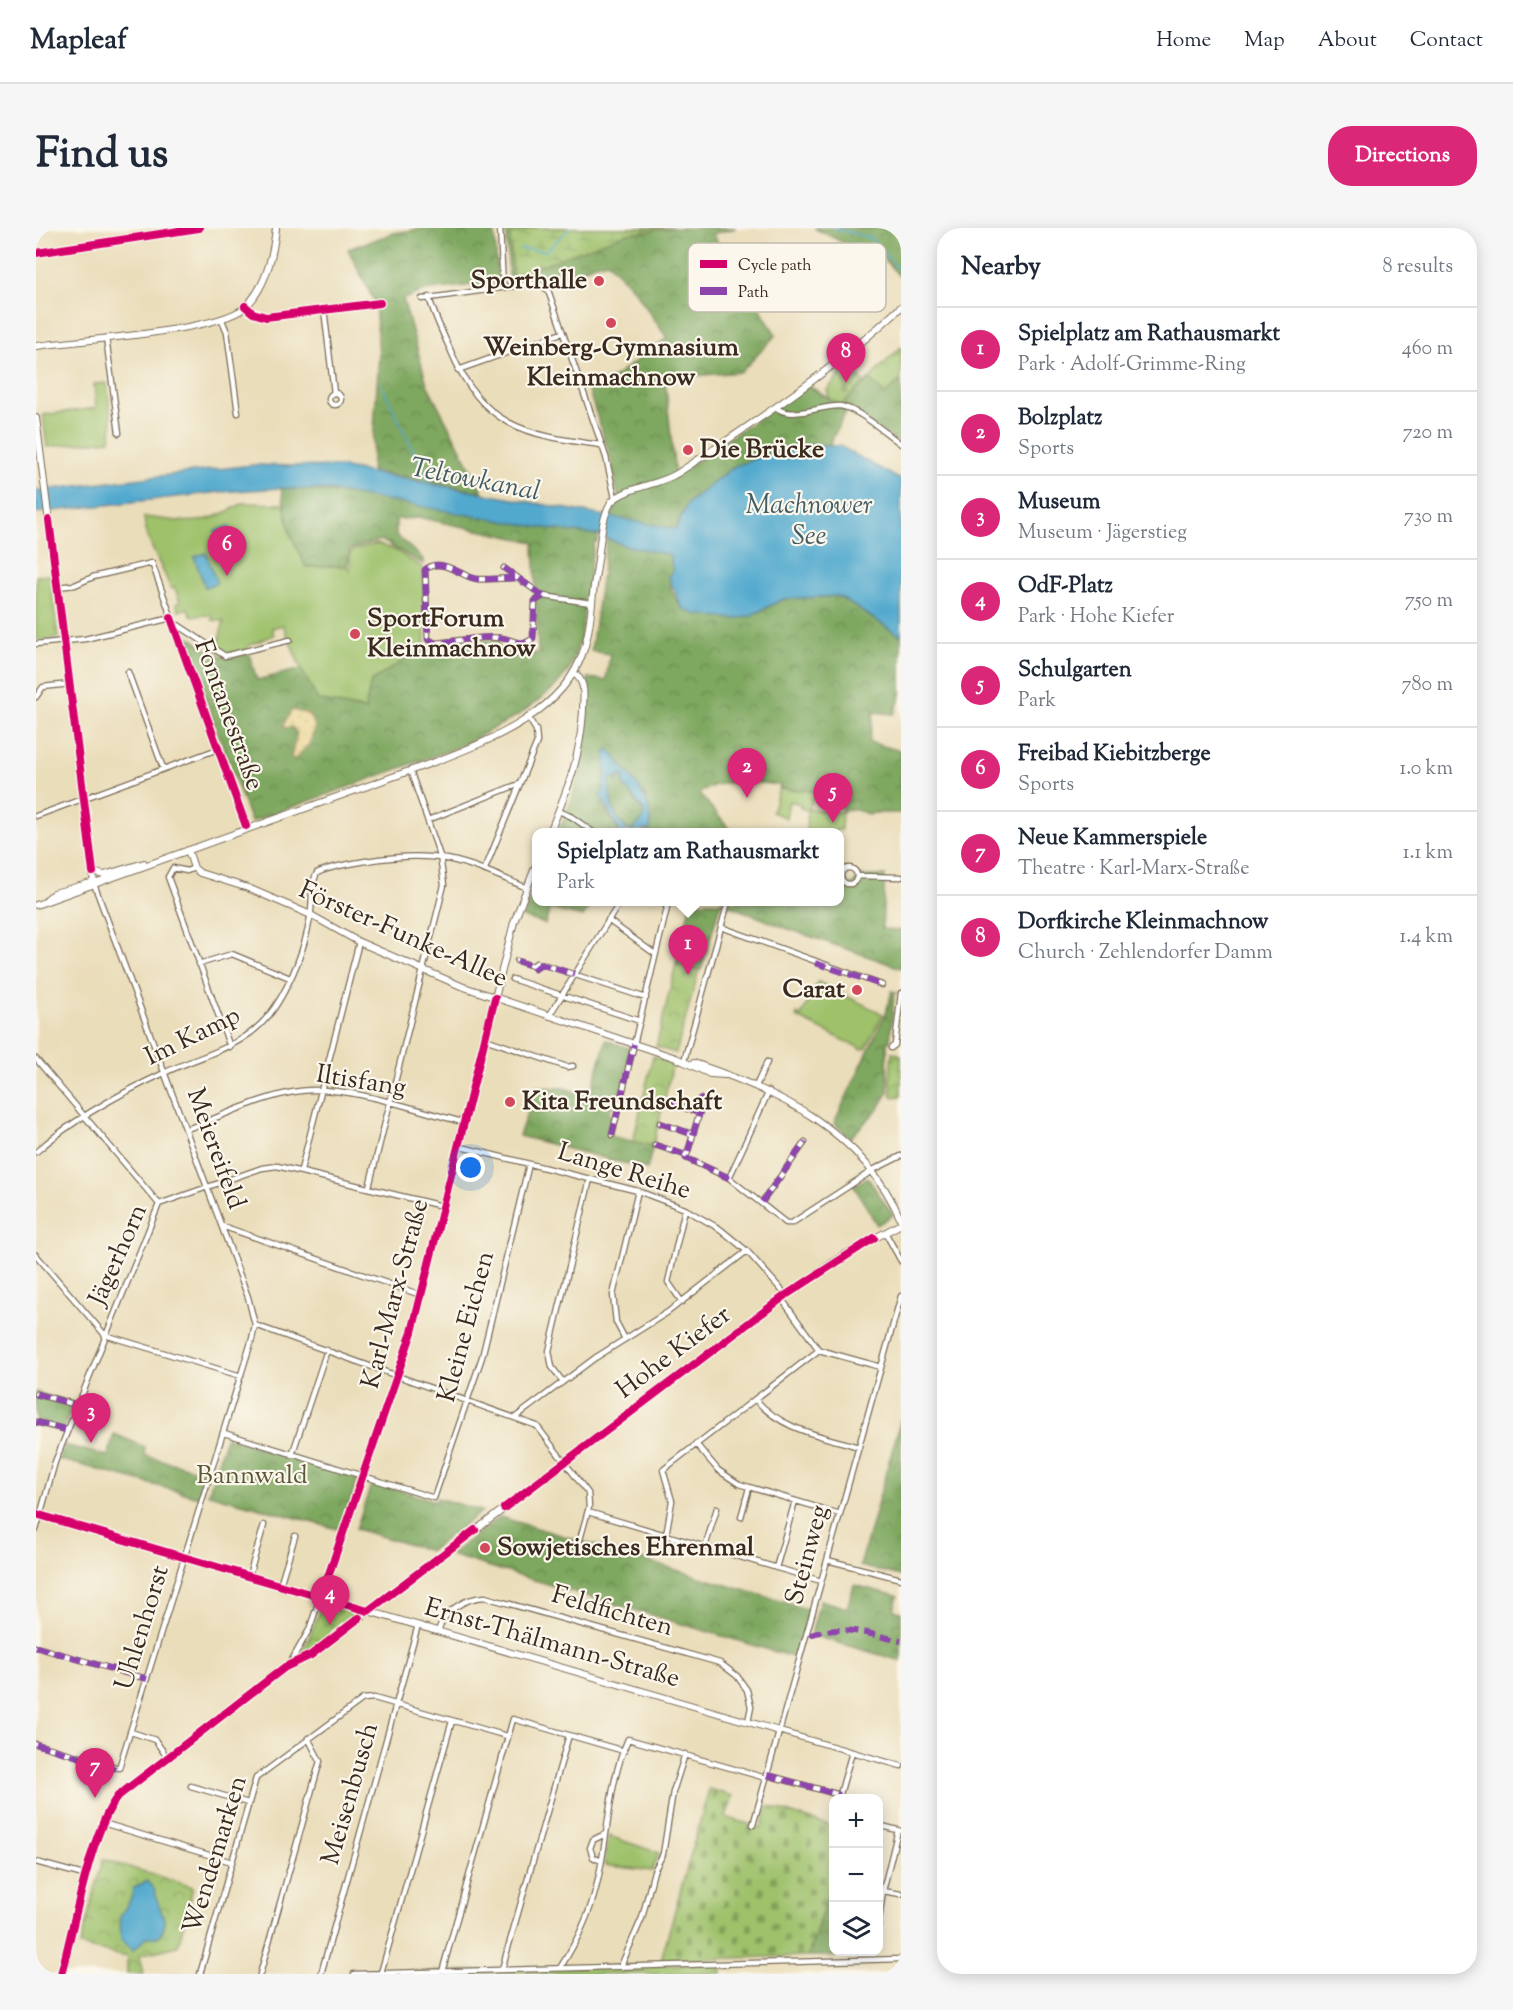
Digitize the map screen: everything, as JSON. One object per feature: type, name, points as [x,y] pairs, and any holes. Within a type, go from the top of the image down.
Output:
[{"type":"street","points":[[36,253],[199,228]]},
{"type":"street","points":[[36,346],[222,320],[245,306],[263,279],[272,253],[276,228]]},
{"type":"street","points":[[500,228],[503,287]]},
{"type":"street","points":[[422,299],[537,283],[545,287],[553,302],[601,445],[615,498]]},
{"type":"street","points":[[429,297],[458,370],[482,403],[513,426],[601,445]]},
{"type":"street","points":[[245,306],[253,313],[266,317],[380,303]]},
{"type":"street","points":[[36,905],[466,750],[528,717],[552,697],[574,673],[586,644],[601,543],[607,513],[615,498],[675,475],[844,357],[901,307]]},
{"type":"street","points":[[324,309],[334,393]]},
{"type":"street","points":[[222,320],[227,332],[238,413]]},
{"type":"street","points":[[458,370],[562,333]]},
{"type":"street","points":[[106,337],[118,433]]},
{"type":"street","points":[[776,406],[786,413],[832,407],[848,408],[901,444]]},
{"type":"street","points":[[36,418],[94,883]]},
{"type":"street","name":"Fontanestraße","points":[[57,587],[82,583],[99,576],[152,563],[246,828]]},
{"type":"street","points":[[515,578],[473,579],[457,569],[435,565],[425,570],[428,639],[432,642],[503,638],[517,643],[527,643],[533,638],[535,601],[543,596]]},
{"type":"street","points":[[504,568],[543,596],[591,603]]},
{"type":"street","points":[[36,644],[120,632],[171,618]]},
{"type":"street","name":"Fontanestraße","points":[[174,626],[178,625],[225,656],[290,640]]},
{"type":"street","points":[[128,672],[163,768]]},
{"type":"street","points":[[552,828],[573,776],[581,745],[583,685],[574,673]]},
{"type":"street","points":[[36,697],[43,687],[70,684]]},
{"type":"street","points":[[485,869],[537,742],[536,730],[528,717]]},
{"type":"street","points":[[36,816],[218,749]]},
{"type":"street","points":[[369,1186],[443,894],[444,875],[440,856],[410,770]]},
{"type":"street","points":[[428,820],[519,784]]},
{"type":"street","points":[[559,812],[572,817],[587,828]]},
{"type":"street","points":[[188,850],[194,868],[187,871],[173,868],[167,874],[230,1047]]},
{"type":"street","points":[[440,856],[485,869],[527,888]]},
{"type":"street","name":"Im Kamp","points":[[36,1152],[84,1116],[165,1072],[230,1047],[256,1029],[269,1016],[290,978],[311,915],[315,875],[320,871],[392,857],[440,856]]},
{"type":"street","points":[[93,872],[105,875],[132,865],[149,864]]},
{"type":"street","name":"Förster-Funke-Allee","points":[[194,868],[200,873],[248,888],[311,915],[359,942],[495,998],[685,1061],[705,1065],[769,1091],[802,1108],[831,1129],[871,1171],[901,1222]]},
{"type":"street","points":[[844,870],[850,868],[858,876],[901,877]]},
{"type":"street","name":"Karl-Marx-Straße","points":[[61,1974],[103,1823],[118,1796],[287,1666],[305,1639],[363,1476],[421,1295],[462,1122],[510,936],[532,876]]},
{"type":"street","points":[[844,883],[849,885],[854,883],[858,876]]},
{"type":"street","name":"Meiereifeld","points":[[94,883],[187,1129],[248,1297],[255,1325],[224,1433]]},
{"type":"street","points":[[549,1016],[617,906]]},
{"type":"street","points":[[612,1135],[646,998],[666,906]]},
{"type":"street","points":[[685,1061],[727,906]]},
{"type":"street","points":[[608,920],[655,954]]},
{"type":"street","points":[[721,927],[815,963],[882,985]]},
{"type":"street","points":[[301,1170],[359,942]]},
{"type":"street","points":[[199,964],[232,954],[290,978]]},
{"type":"street","points":[[517,961],[536,969],[542,964],[646,998]]},
{"type":"street","points":[[512,979],[640,1021]]},
{"type":"street","points":[[891,1048],[895,1045],[900,992]]},
{"type":"street","points":[[484,1039],[567,1067],[573,1066]]},
{"type":"street","points":[[36,1059],[159,1204]]},
{"type":"street","points":[[756,1086],[767,1062]]},
{"type":"street","name":"Iltisfang","points":[[187,1129],[281,1095],[320,1090],[356,1095],[462,1122]]},
{"type":"street","points":[[729,1178],[769,1091]]},
{"type":"street","points":[[668,1102],[699,1113]]},
{"type":"street","points":[[685,1155],[701,1105]]},
{"type":"street","points":[[660,1123],[692,1134]]},
{"type":"street","points":[[762,1202],[803,1144]]},
{"type":"street","points":[[655,1145],[685,1155],[687,1159],[729,1178],[790,1224],[871,1171],[901,1156]]},
{"type":"street","name":"Lange Reihe","points":[[457,1146],[638,1191],[685,1209],[720,1229],[747,1251],[783,1296],[819,1350]]},
{"type":"street","name":"Kleine Eichen","points":[[363,1476],[435,1498],[482,1357],[529,1164]]},
{"type":"street","name":"Jägerhorn","points":[[36,1530],[38,1514],[67,1430],[159,1204],[270,1166],[301,1170],[442,1206]]},
{"type":"street","points":[[563,1382],[552,1367],[549,1351],[590,1179]]},
{"type":"street","points":[[625,1340],[616,1322],[613,1295],[638,1191]]},
{"type":"street","points":[[681,1302],[670,1287],[668,1275],[685,1209]]},
{"type":"street","name":"Hohe Kiefer","points":[[287,1666],[311,1655],[783,1296],[842,1256],[901,1222]]},
{"type":"street","points":[[222,1226],[421,1295]]},
{"type":"street","points":[[885,1232],[901,1261]]},
{"type":"street","points":[[516,1416],[681,1302],[747,1251]]},
{"type":"street","points":[[36,1256],[105,1335],[241,1376]]},
{"type":"street","name":"Steinweg","points":[[753,1825],[901,1296]]},
{"type":"street","points":[[255,1325],[516,1416],[537,1426],[566,1460],[588,1493],[588,1512],[579,1543]]},
{"type":"street","points":[[292,1455],[327,1350]]},
{"type":"street","points":[[666,1535],[672,1501],[662,1472],[696,1444],[819,1350],[881,1367]]},
{"type":"street","points":[[36,1394],[77,1405]]},
{"type":"street","points":[[755,1399],[769,1414],[783,1424],[859,1447]]},
{"type":"street","points":[[36,1422],[67,1430]]},
{"type":"street","points":[[224,1433],[363,1476]]},
{"type":"street","name":"Uhlenhorst","points":[[36,1744],[119,1768],[224,1433]]},
{"type":"street","points":[[696,1444],[724,1475],[749,1488],[840,1514]]},
{"type":"street","points":[[741,1517],[749,1488]]},
{"type":"street","points":[[776,1568],[795,1501]]},
{"type":"street","points":[[705,1547],[717,1508]]},
{"type":"street","points":[[588,1512],[822,1581]]},
{"type":"street","name":"Ernst-Thälmann-Straße","points":[[38,1514],[779,1731]]},
{"type":"street","points":[[249,1576],[264,1525]]},
{"type":"street","points":[[280,1585],[295,1536]]},
{"type":"street","points":[[827,1560],[901,1579]]},
{"type":"street","name":"Feldfichten","points":[[438,1631],[445,1618],[455,1607],[469,1600],[485,1597],[651,1643],[720,1664],[732,1672],[745,1685],[749,1696],[751,1707],[748,1722]]},
{"type":"street","name":"Meisenbusch","points":[[321,1974],[418,1625]]},
{"type":"street","points":[[36,1647],[147,1679]]},
{"type":"street","name":"Wendemarken","points":[[200,1974],[258,1775],[358,1700],[374,1698],[507,1736]]},
{"type":"street","points":[[442,1972],[513,1719],[624,1751]]},
{"type":"street","points":[[381,1973],[452,1721]]},
{"type":"street","points":[[779,1731],[901,1766]]},
{"type":"street","points":[[131,1732],[154,1740],[167,1757]]},
{"type":"street","points":[[502,1969],[568,1735]]},
{"type":"street","points":[[260,1974],[320,1761],[308,1738]]},
{"type":"street","points":[[560,1968],[587,1917],[601,1861],[604,1834],[629,1739],[829,1794]]},
{"type":"street","points":[[840,1794],[852,1752]]},
{"type":"street","points":[[621,1966],[642,1918],[654,1871],[663,1854],[668,1814],[685,1754]]},
{"type":"street","points":[[191,1786],[248,1803]]},
{"type":"street","points":[[103,1823],[232,1862]]},
{"type":"street","points":[[883,1826],[899,1831],[883,1891],[901,1894]]},
{"type":"street","points":[[601,1861],[593,1857],[590,1848],[593,1840],[604,1834]]},
{"type":"street","points":[[36,1862],[87,1876]]},
{"type":"street","points":[[354,1974],[901,1959]]},
{"type":"green space","points":[[427,228],[494,228],[498,279],[495,282],[424,291],[403,299],[427,384],[483,492],[371,471],[379,356],[375,303],[348,249],[394,233]]},
{"type":"green space","points":[[506,228],[736,228],[712,234],[718,243],[688,243],[688,312],[762,312],[776,335],[741,372],[665,378],[675,475],[807,385],[840,405],[869,379],[885,394],[901,382],[901,444],[848,408],[829,445],[804,445],[735,466],[694,497],[680,517],[676,529],[610,518],[618,503],[618,496],[611,459],[588,389],[613,378],[667,338],[635,291],[607,261],[592,265],[551,284],[549,275],[512,280],[509,277]]},
{"type":"green space","points":[[533,228],[673,228],[626,234],[513,276],[510,235]]},
{"type":"green space","points":[[814,228],[901,228],[901,278],[886,261],[886,243],[844,243]]},
{"type":"green space","points":[[901,347],[901,381],[885,394],[869,379]]},
{"type":"green space","points":[[849,364],[864,382],[841,405],[830,400],[827,390]]},
{"type":"green space","points":[[107,383],[112,425],[110,440],[47,447],[43,415],[96,408],[94,384]]},
{"type":"green space","points":[[281,488],[361,495],[598,535],[597,542],[594,542],[580,641],[569,670],[553,689],[520,714],[461,746],[251,822],[182,635],[185,633],[214,654],[229,657],[249,654],[257,680],[301,669],[318,700],[365,710],[371,682],[425,646],[499,640],[500,654],[538,653],[534,542],[422,518],[396,519],[396,535],[423,559],[423,564],[381,540],[350,549],[347,566],[306,567],[290,533]],"holes":[[[308,714],[315,725],[291,758],[297,733],[285,723]]]},
{"type":"green space","points":[[243,503],[284,504],[290,533],[306,567],[347,566],[350,572],[350,554],[353,550],[377,544],[395,550],[423,568],[425,646],[371,682],[365,710],[318,700],[301,669],[283,625],[272,628],[274,635],[248,646],[247,650],[226,654],[216,650],[224,621],[212,620],[212,615],[191,616],[188,608],[179,611],[176,604],[180,602],[175,588],[171,589],[155,554],[145,527],[144,517],[184,521],[205,520]]},
{"type":"green space","points":[[607,538],[624,545],[671,555],[673,572],[670,585],[672,592],[682,608],[695,614],[734,619],[766,608],[783,599],[838,596],[901,636],[901,695],[894,714],[874,712],[869,742],[901,751],[901,813],[873,813],[870,815],[852,809],[842,812],[839,793],[780,789],[780,785],[738,782],[717,785],[699,793],[729,828],[650,828],[646,797],[610,750],[606,750],[603,806],[617,828],[561,828],[573,795],[583,757],[588,718],[588,678],[606,680],[610,654],[591,651]]},
{"type":"green space","points":[[50,575],[58,638],[36,640],[36,576]]},
{"type":"green space","points":[[623,776],[624,785],[644,811],[640,823],[634,828],[625,828],[615,814],[610,793],[610,778]]},
{"type":"green space","points":[[780,785],[781,789],[818,791],[808,809],[842,812],[841,828],[806,828],[807,810],[800,808],[801,804],[789,801],[786,818],[772,812]]},
{"type":"green space","points":[[858,876],[885,876],[882,929],[901,930],[901,968],[783,927],[731,906],[844,906],[844,882],[854,883]]},
{"type":"green space","points":[[532,895],[532,906],[591,906],[583,917],[550,909],[545,924],[523,917]]},
{"type":"green space","points":[[690,906],[720,906],[701,970],[676,964]]},
{"type":"green space","points":[[676,964],[699,970],[676,1053],[656,1047]]},
{"type":"green space","points":[[818,982],[883,1014],[866,1048],[862,1049],[796,1017],[797,1014],[801,1016]]},
{"type":"green space","points":[[892,991],[897,993],[894,994],[890,1042],[887,1042],[888,1093],[879,1108],[850,1138],[834,1123],[886,1013]]},
{"type":"green space","points":[[606,1040],[631,1049],[618,1105],[611,1106],[609,1115],[615,1117],[610,1136],[653,1146],[647,1169],[519,1136],[536,1087],[564,1088],[590,1097]]},
{"type":"green space","points":[[892,1052],[901,1055],[901,1096],[892,1097],[890,1081]]},
{"type":"green space","points":[[653,1056],[673,1064],[653,1146],[633,1141]]},
{"type":"green space","points":[[867,1177],[893,1215],[877,1225],[854,1186]]},
{"type":"green space","points":[[36,1392],[74,1403],[62,1432],[36,1424]]},
{"type":"green space","points":[[901,1419],[901,1576],[860,1566]]},
{"type":"green space","name":"Bannwald","points":[[114,1434],[145,1447],[144,1455],[207,1473],[199,1497],[58,1459],[64,1445],[108,1456]]},
{"type":"green space","name":"Bannwald","points":[[226,1437],[358,1477],[341,1530],[208,1494]]},
{"type":"green space","name":"Bannwald","points":[[372,1482],[436,1501],[437,1498],[482,1511],[430,1551],[356,1529]]},
{"type":"green space","points":[[500,1517],[810,1610],[796,1658],[450,1555]]},
{"type":"green space","points":[[854,1585],[898,1596],[894,1610],[901,1612],[901,1661],[811,1635],[820,1600],[847,1608]]},
{"type":"green space","points":[[323,1602],[351,1610],[355,1617],[309,1653],[293,1661],[307,1643]]},
{"type":"green space","points":[[709,1789],[733,1796],[726,1817],[761,1828],[768,1806],[829,1826],[829,1891],[808,1956],[661,1960]]},
{"type":"green space","points":[[609,1836],[659,1853],[652,1871],[604,1865]]},
{"type":"green space","points":[[103,1859],[193,1887],[178,1946],[139,1955],[143,1974],[127,1974],[127,1957],[80,1946]]},
{"type":"green space","points":[[829,1891],[829,1956],[808,1956]]},
{"type":"green space","points":[[721,1963],[722,1973],[354,1974]]},
{"type":"sand","points":[[292,710],[308,714],[315,725],[310,743],[295,759],[291,758],[297,733],[292,727],[285,728],[283,725]]},
{"type":"water","name":"Machnower See","points":[[804,445],[840,446],[901,480],[901,636],[838,596],[783,599],[750,616],[734,619],[695,614],[682,608],[668,576],[673,572],[670,555],[624,545],[598,535],[537,527],[328,490],[281,488],[220,492],[36,513],[36,491],[252,465],[340,467],[676,529],[688,503],[735,466],[779,450]]},
{"type":"water","points":[[229,526],[238,550],[224,555],[215,531]]},
{"type":"water","points":[[206,553],[217,583],[205,587],[194,557]]},
{"type":"water","points":[[606,750],[610,750],[639,787],[648,807],[650,828],[634,828],[640,823],[644,811],[624,785],[623,776],[618,777],[617,782],[614,777],[610,778],[610,793],[615,814],[625,828],[618,828],[600,795],[604,791]]},
{"type":"water","points":[[147,1881],[155,1891],[165,1924],[157,1937],[147,1937],[133,1951],[121,1940],[120,1917],[132,1896],[133,1888]]},
{"type":"waterway","points":[[520,249],[546,251],[570,228]]},
{"type":"waterway","points":[[833,228],[870,238],[875,243]]},
{"type":"waterway","points":[[886,256],[901,272]]},
{"type":"waterway","name":"Teltowkanal","points":[[381,383],[428,482]]},
{"type":"marked path","points":[[515,578],[477,579],[437,565],[425,570],[428,639],[435,643],[494,637],[518,642],[529,641],[533,638],[535,601],[543,596]]},
{"type":"marked path","points":[[504,568],[543,596]]},
{"type":"marked path","points":[[517,961],[533,966]]},
{"type":"marked path","points":[[542,964],[535,969],[533,966],[536,963],[574,974]]},
{"type":"marked path","points":[[815,963],[882,985]]},
{"type":"marked path","points":[[612,1135],[634,1044]]},
{"type":"marked path","points":[[701,1105],[697,1102],[700,1099],[703,1101],[686,1158],[729,1178]]},
{"type":"marked path","points":[[668,1102],[699,1113]]},
{"type":"marked path","points":[[660,1123],[692,1134]]},
{"type":"marked path","points":[[762,1202],[805,1142]]},
{"type":"marked path","points":[[655,1145],[685,1155]]},
{"type":"marked path","points":[[36,1394],[77,1405]]},
{"type":"marked path","points":[[36,1422],[67,1430]]},
{"type":"marked path","points":[[810,1635],[844,1630],[901,1641]]},
{"type":"marked path","points":[[36,1647],[147,1679]]},
{"type":"marked path","points":[[36,1744],[116,1769]]},
{"type":"marked path","points":[[767,1775],[836,1794]]},
{"type":"cycle path","points":[[36,253],[199,228]]},
{"type":"cycle path","points":[[245,306],[253,313],[266,317],[380,303]]},
{"type":"cycle path","points":[[49,520],[93,872]]},
{"type":"cycle path","points":[[171,618],[246,826]]},
{"type":"cycle path","points":[[321,1597],[412,1332],[495,998]]},
{"type":"cycle path","points":[[504,1508],[786,1295],[874,1238]]},
{"type":"cycle path","points":[[36,1514],[368,1611],[475,1530]]},
{"type":"cycle path","points":[[61,1974],[91,1856],[99,1832],[118,1796],[285,1667],[311,1655],[359,1618]]},
{"type":"place","name":"Sporthalle","points":[[599,281]]},
{"type":"place","name":"Weinberg-Gymnasium Kleinmachnow","points":[[611,323]]},
{"type":"place","name":"Dorfkirche Kleinmachnow","points":[[846,383]]},
{"type":"place","name":"Die Brücke","points":[[688,450]]},
{"type":"place","name":"Freibad Kiebitzberge","points":[[227,576]]},
{"type":"place","name":"SportForum Kleinmachnow","points":[[355,634]]},
{"type":"place","name":"Bolzplatz","points":[[747,798]]},
{"type":"place","name":"Schulgarten","points":[[833,823]]},
{"type":"place","name":"Spielplatz am Rathausmarkt","points":[[688,975]]},
{"type":"place","name":"Carat","points":[[857,990]]},
{"type":"place","name":"Kita Freundschaft","points":[[510,1102]]},
{"type":"place","name":"Museum","points":[[91,1443]]},
{"type":"place","name":"Sowjetisches Ehrenmal","points":[[485,1548]]},
{"type":"place","name":"OdF-Platz","points":[[330,1625]]},
{"type":"place","name":"Neue Kammerspiele","points":[[95,1798]]}]
